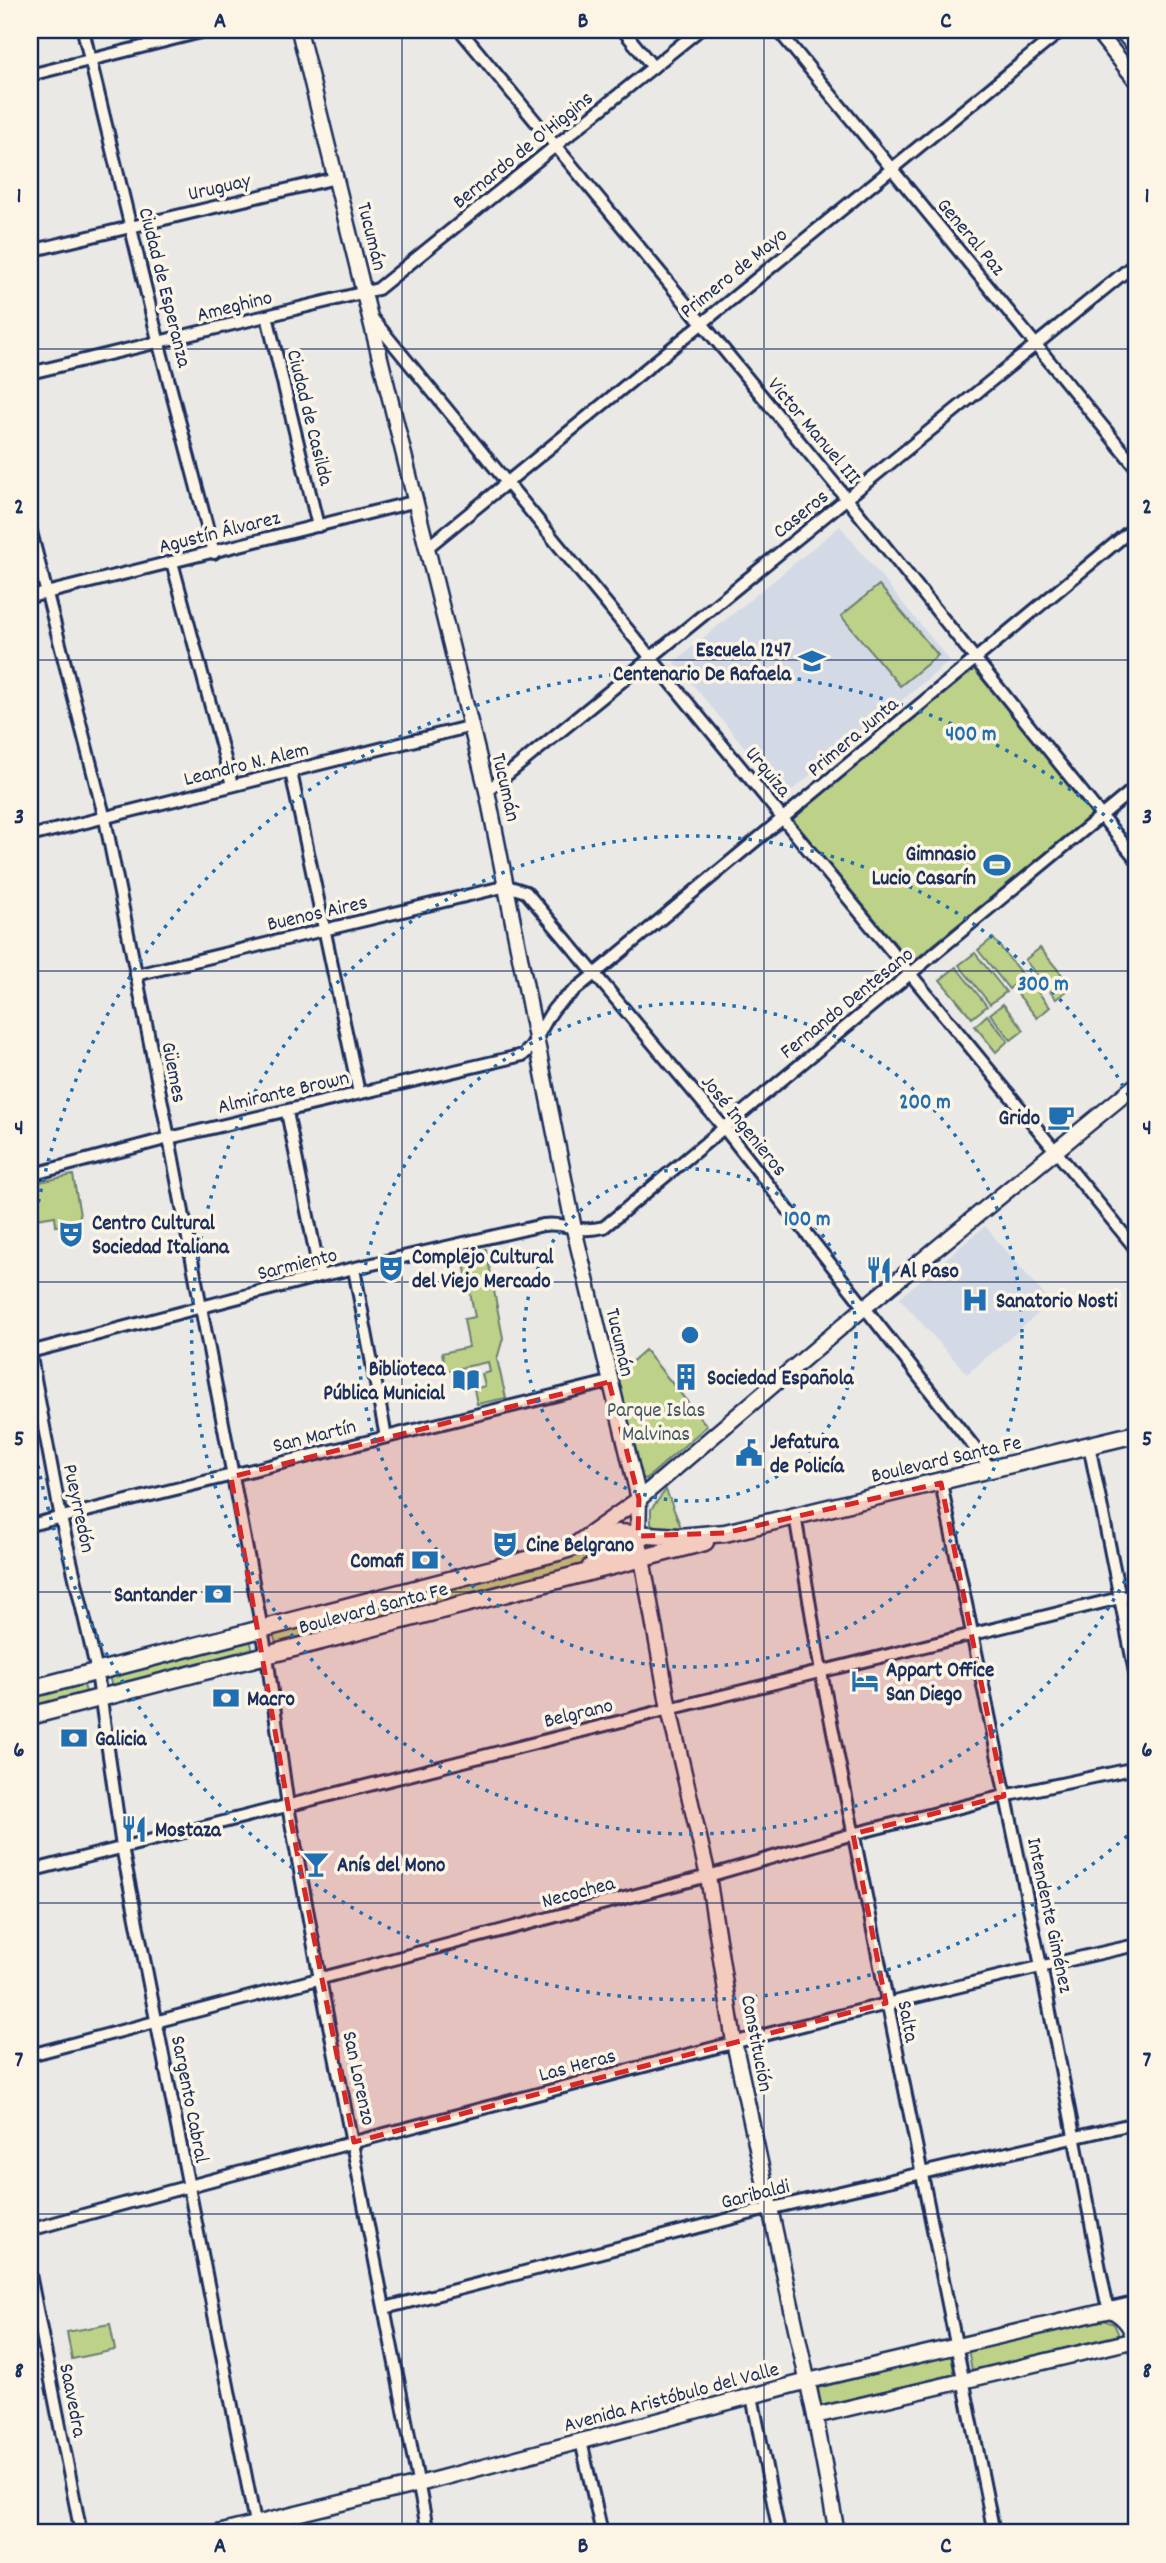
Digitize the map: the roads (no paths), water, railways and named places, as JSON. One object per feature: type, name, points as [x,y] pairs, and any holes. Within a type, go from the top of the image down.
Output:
[{"type":"main road","name":"Boulevard Santa Fe","points":[[30,1689],[568,1549],[604,1535],[618,1533],[679,1537],[725,1533],[1136,1434]]},
{"type":"main road","name":"Boulevard Santa Fe","points":[[30,1716],[643,1559],[706,1542],[725,1533]]},
{"type":"main road","points":[[421,1587],[426,1614]]},
{"type":"street","name":"Ciudad de Esperanza","points":[[83,30],[159,344],[215,553]]},
{"type":"street","points":[[30,75],[209,30]]},
{"type":"street","name":"Tucumán","points":[[299,30],[429,546],[487,791],[574,1229],[639,1499],[638,1536],[643,1559]]},
{"type":"street","name":"Victor Manuel III","points":[[460,30],[847,499],[1136,859]]},
{"type":"street","points":[[623,30],[653,67]]},
{"type":"street","name":"Bernardo de O'Higgins","points":[[366,294],[378,289],[699,30]]},
{"type":"street","name":"General Paz","points":[[778,30],[1136,467]]},
{"type":"street","name":"Primero de Mayo","points":[[429,546],[1062,30]]},
{"type":"street","points":[[1096,30],[1136,80]]},
{"type":"street","points":[[1121,30],[1136,48]]},
{"type":"street","name":"Uruguay","points":[[30,251],[336,178]]},
{"type":"street","name":"Caseros","points":[[487,791],[652,660],[1136,263]]},
{"type":"street","name":"Ameghino","points":[[30,373],[159,344],[344,296],[366,294]]},
{"type":"street","name":"Ciudad de Casilda","points":[[267,316],[317,526]]},
{"type":"street","name":"Urquiza","points":[[372,318],[1136,1249]]},
{"type":"street","name":"Agustín Álvarez","points":[[30,597],[417,501]]},
{"type":"street","name":"Primera Junta","points":[[537,1036],[548,1014],[595,973],[1136,526]]},
{"type":"street","name":"Güemes","points":[[30,528],[104,819],[169,1138],[262,1629]]},
{"type":"street","points":[[172,562],[232,785]]},
{"type":"street","name":"Leandro N. Alem","points":[[30,836],[472,726]]},
{"type":"street","points":[[292,772],[359,1093]]},
{"type":"street","name":"Fernando Dentesano","points":[[574,1229],[585,1232],[604,1227],[1136,787]]},
{"type":"street","name":"Buenos Aires","points":[[136,975],[507,886]]},
{"type":"street","name":"José Ingenieros","points":[[507,886],[526,892],[724,1128],[992,1470]]},
{"type":"street","name":"Almirante Brown","points":[[30,1175],[169,1138],[523,1055],[532,1048],[537,1036]]},
{"type":"street","points":[[568,1549],[639,1499],[864,1307],[1136,1085]]},
{"type":"street","points":[[287,1112],[320,1276]]},
{"type":"street","name":"Sarmiento","points":[[30,1352],[320,1276],[543,1225],[561,1223],[574,1229]]},
{"type":"street","points":[[354,1269],[386,1437]]},
{"type":"street","name":"Pueyrredón","points":[[30,1352],[61,1518],[97,1672]]},
{"type":"street","name":"San Martín","points":[[30,1525],[609,1382]]},
{"type":"street","points":[[1090,1445],[1136,1676]]},
{"type":"street","name":"Intendente Giménez","points":[[940,1483],[1041,1966],[1106,2300],[1111,2310],[1123,2316],[1136,2342]]},
{"type":"street","name":"Salta","points":[[795,1515],[821,1672],[994,2533]]},
{"type":"street","points":[[550,1583],[607,1559],[638,1536]]},
{"type":"street","name":"Constitución","points":[[643,1559],[668,1709],[708,1876],[734,2042],[772,2209],[836,2533]]},
{"type":"street","name":"Belgrano","points":[[30,1871],[668,1709],[1136,1594]]},
{"type":"street","name":"San Lorenzo","points":[[262,1629],[288,1806],[428,2533]]},
{"type":"street","name":"Sargento Cabral","points":[[97,1672],[122,1847],[256,2529]]},
{"type":"street","name":"Necochea","points":[[30,2055],[708,1876],[853,1834],[1004,1796],[1136,1768]]},
{"type":"street","name":"Las Heras","points":[[30,2230],[188,2185],[734,2042],[886,2003],[1136,1945]]},
{"type":"street","name":"Garibaldi","points":[[385,2308],[772,2209],[1136,2123]]},
{"type":"street","name":"Saavedra","points":[[30,2274],[81,2533]]},
{"type":"street","name":"Avenida Aristóbulo del Valle","points":[[218,2533],[256,2529],[807,2381],[1136,2304]]},
{"type":"street","points":[[815,2416],[1136,2342]]},
{"type":"street","points":[[752,2396],[779,2533]]},
{"type":"street","points":[[581,2441],[602,2533]]},
{"type":"place","name":"Escuela 1247 Centenario De Rafaela","points":[[812,661]]},
{"type":"place","name":"Gimnasio Lucio Casarín","points":[[997,865]]},
{"type":"place","name":"Grido","points":[[1061,1117]]},
{"type":"place","name":"Centro Cultural Sociedad Italiana","points":[[71,1234]]},
{"type":"place","name":"Complejo Cultural del Viejo Mercado","points":[[391,1268]]},
{"type":"place","name":"Al Paso","points":[[879,1270]]},
{"type":"place","name":"Sanatorio Nosti","points":[[975,1300]]},
{"type":"place","name":"Sociedad Española","points":[[686,1377]]},
{"type":"place","name":"Biblioteca Pública Municial","points":[[466,1380]]},
{"type":"place","name":"Jefatura de Policía","points":[[749,1453]]},
{"type":"place","name":"Cine Belgrano","points":[[505,1544]]},
{"type":"place","name":"Comafi","points":[[425,1560]]},
{"type":"place","name":"Santander","points":[[218,1594]]},
{"type":"place","name":"Appart Office San Diego","points":[[865,1681]]},
{"type":"place","name":"Macro","points":[[226,1698]]},
{"type":"place","name":"Galicia","points":[[74,1738]]},
{"type":"place","name":"Mostaza","points":[[134,1829]]},
{"type":"place","name":"Anís del Mono","points":[[316,1864]]},
{"type":"park label","name":"Parque Islas Malvinas","points":[[656,1421]]}]
